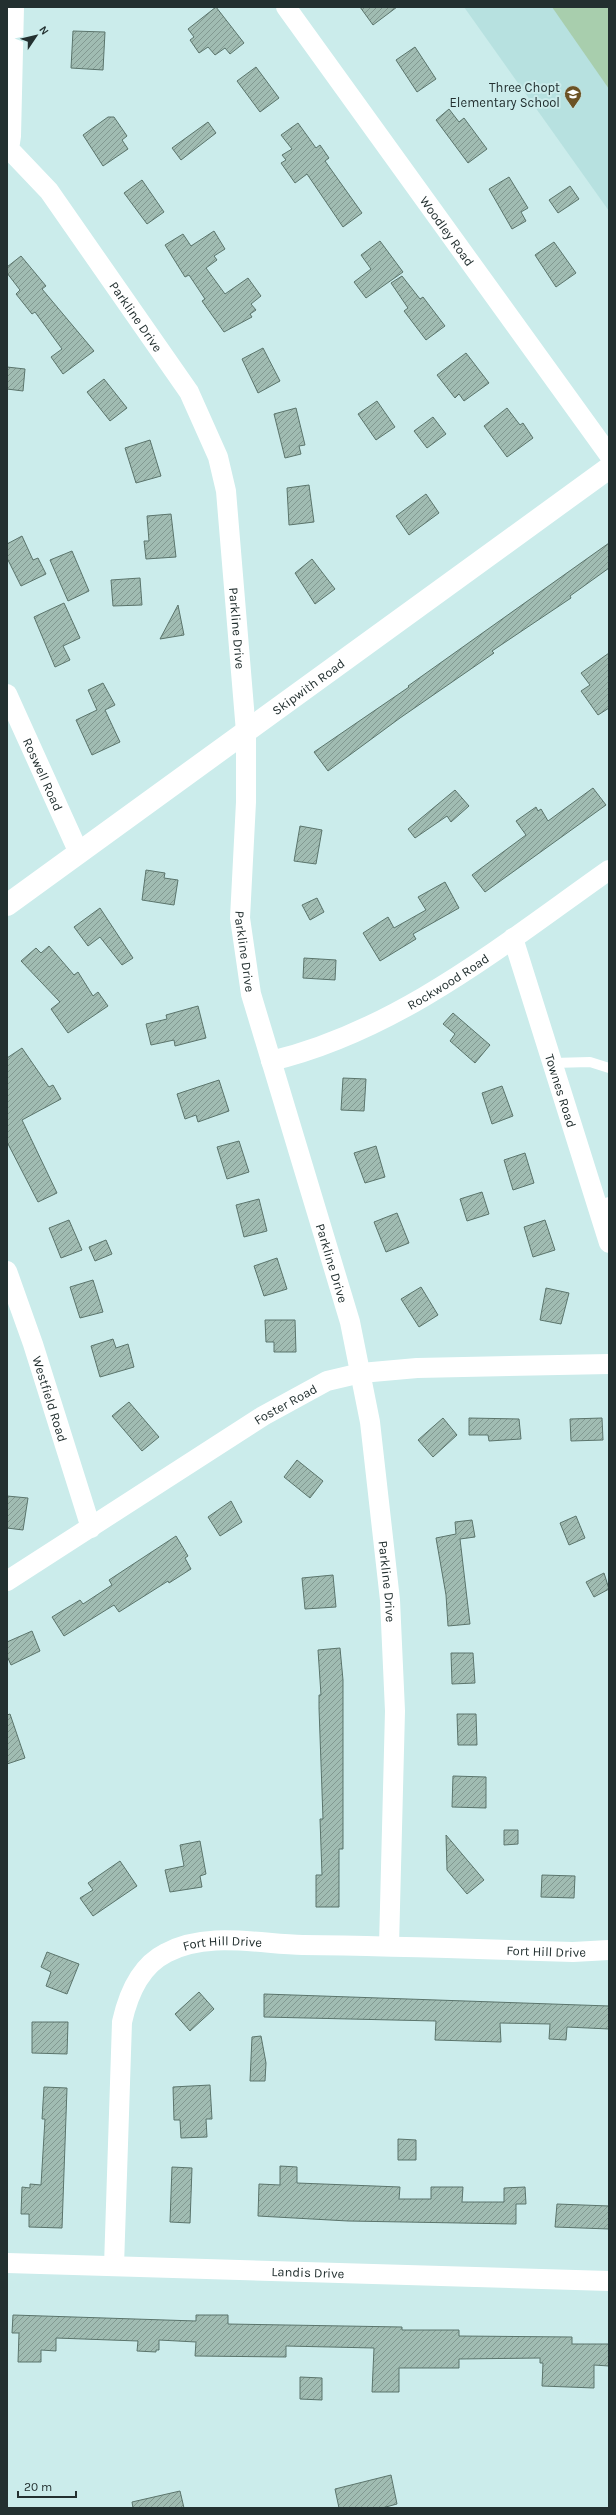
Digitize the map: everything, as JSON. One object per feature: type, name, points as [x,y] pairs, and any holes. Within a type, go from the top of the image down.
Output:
[{"type":"main road","name":"Skipwith Road","points":[[7,905],[609,468]]},
{"type":"street","name":"Parkline Drive","points":[[14,7],[8,152],[49,191],[189,392],[218,457],[226,491],[246,732],[246,802],[240,918],[251,994],[350,1322],[370,1422],[390,1600],[395,1711],[389,1946]]},
{"type":"street","name":"Woodley Road","points":[[286,7],[609,455]]},
{"type":"street","name":"Roswell Road","points":[[7,694],[79,853]]},
{"type":"street","name":"Rockwood Road","points":[[271,1061],[299,1054],[379,1021],[474,966],[609,870]]},
{"type":"street","name":"Townes Road","points":[[513,938],[553,1063],[603,1204],[609,1243]]},
{"type":"street","name":"Westfield Road","points":[[7,1271],[33,1344],[91,1528]]},
{"type":"street","name":"Foster Road","points":[[7,1581],[263,1416],[327,1381],[361,1373],[417,1368],[609,1364]]},
{"type":"street","name":"Fort Hill Drive","points":[[114,2266],[122,2022],[130,1994],[142,1974],[166,1953],[199,1942],[216,1940],[573,1952],[609,1950]]},
{"type":"street","name":"Landis Drive","points":[[7,2263],[609,2281]]},
{"type":"lane","points":[[553,1063],[590,1062],[609,1068]]},
{"type":"shaded area","name":"Three Chopt Elementary School","points":[[464,7],[609,7],[609,211]]},
{"type":"green space","points":[[552,7],[609,7],[609,89]]},
{"type":"building","points":[[216,7],[244,43],[230,54],[225,48],[215,55],[208,47],[199,53],[190,40],[194,37],[188,29]]},
{"type":"building","points":[[360,7],[397,7],[373,25]]},
{"type":"building","points":[[73,31],[105,32],[103,70],[71,68]]},
{"type":"building","points":[[415,47],[436,79],[417,92],[396,60]]},
{"type":"building","points":[[256,67],[279,98],[260,112],[237,81]]},
{"type":"building","points":[[449,109],[459,122],[464,118],[487,149],[468,163],[436,120]]},
{"type":"building","points":[[108,117],[114,117],[127,136],[122,140],[128,149],[103,166],[83,135]]},
{"type":"building","points":[[208,122],[216,133],[181,160],[172,148]]},
{"type":"building","points":[[298,123],[316,148],[320,145],[329,158],[325,161],[362,213],[343,227],[307,174],[295,183],[281,163],[286,160],[282,155],[292,149],[281,135]]},
{"type":"building","points":[[509,177],[528,208],[521,212],[526,221],[512,229],[489,189]]},
{"type":"building","points":[[142,180],[164,212],[147,224],[124,193]]},
{"type":"building","points":[[570,186],[579,199],[558,213],[549,200]]},
{"type":"building","points":[[214,231],[225,249],[214,256],[217,260],[206,268],[225,294],[248,278],[261,296],[251,304],[256,310],[250,314],[252,317],[224,332],[202,301],[205,299],[189,275],[185,277],[165,245],[183,234],[191,246]]},
{"type":"building","points":[[380,241],[403,272],[366,298],[354,282],[371,269],[361,255]]},
{"type":"building","points":[[554,242],[576,273],[556,287],[535,255]]},
{"type":"building","points":[[21,256],[46,286],[42,289],[94,351],[63,374],[51,357],[62,349],[35,312],[32,314],[16,294],[20,290],[7,273],[7,267]]},
{"type":"building","points":[[402,276],[420,299],[423,297],[445,326],[426,340],[404,311],[408,308],[391,283]]},
{"type":"building","points":[[263,348],[280,381],[258,393],[242,359]]},
{"type":"building","points":[[466,353],[489,383],[464,401],[459,394],[455,398],[437,375]]},
{"type":"building","points":[[7,367],[25,369],[23,391],[7,389]]},
{"type":"building","points":[[104,379],[127,408],[110,421],[87,392]]},
{"type":"building","points":[[377,401],[395,427],[376,440],[358,414]]},
{"type":"building","points":[[296,408],[305,445],[299,446],[301,454],[285,458],[274,414]]},
{"type":"building","points":[[507,408],[520,425],[523,423],[533,438],[507,457],[484,426]]},
{"type":"building","points":[[433,417],[446,434],[427,448],[414,431]]},
{"type":"building","points":[[150,440],[161,476],[136,483],[125,448]]},
{"type":"building","points":[[309,485],[314,522],[289,525],[287,488]]},
{"type":"building","points":[[426,494],[439,513],[409,535],[396,516]]},
{"type":"building","points":[[171,514],[176,557],[146,559],[144,541],[149,541],[147,516]]},
{"type":"building","points":[[22,536],[33,560],[38,558],[46,574],[21,586],[7,558],[7,544]]},
{"type":"building","points":[[609,543],[609,568],[570,596],[571,598],[492,651],[494,653],[400,718],[328,771],[314,752],[409,687],[408,686]]},
{"type":"building","points":[[72,551],[89,591],[68,601],[50,560]]},
{"type":"building","points":[[312,559],[335,589],[315,604],[295,573]]},
{"type":"building","points":[[140,578],[142,605],[113,606],[111,580]]},
{"type":"building","points":[[64,603],[80,638],[63,646],[70,660],[55,667],[34,617]]},
{"type":"building","points":[[178,605],[184,635],[160,639]]},
{"type":"building","points":[[609,653],[609,708],[598,715],[581,691],[590,685],[581,673]]},
{"type":"building","points":[[103,683],[115,705],[105,710],[120,742],[92,755],[76,720],[97,710],[88,690]]},
{"type":"building","points":[[593,788],[606,805],[485,892],[472,875],[526,835],[516,821],[536,807],[538,811],[541,809],[548,821]]},
{"type":"building","points":[[455,790],[469,806],[451,822],[447,816],[415,838],[408,829]]},
{"type":"building","points":[[300,826],[322,830],[316,864],[294,861]]},
{"type":"building","points":[[146,870],[165,873],[164,878],[178,880],[174,905],[142,900]]},
{"type":"building","points":[[445,882],[459,908],[413,934],[416,939],[380,961],[363,933],[388,917],[394,928],[426,910],[418,897]]},
{"type":"building","points":[[317,898],[324,912],[310,920],[302,905]]},
{"type":"building","points":[[100,908],[133,958],[122,965],[100,937],[88,946],[74,927]]},
{"type":"building","points":[[49,946],[74,975],[78,972],[93,996],[98,992],[108,1006],[68,1033],[51,1009],[60,1002],[21,961],[36,948],[41,953]]},
{"type":"building","points":[[304,958],[336,960],[335,980],[303,978]]},
{"type":"building","points":[[198,1006],[206,1038],[175,1046],[174,1040],[151,1045],[146,1024],[167,1019],[166,1015]]},
{"type":"building","points":[[453,1013],[490,1045],[475,1063],[450,1041],[455,1034],[443,1024]]},
{"type":"building","points":[[22,1048],[49,1087],[53,1085],[61,1099],[22,1120],[57,1193],[38,1202],[7,1142],[7,1058]]},
{"type":"building","points":[[343,1078],[366,1079],[364,1111],[341,1110]]},
{"type":"building","points":[[219,1080],[229,1111],[198,1122],[196,1115],[185,1119],[177,1094]]},
{"type":"building","points":[[502,1086],[513,1116],[492,1124],[482,1093]]},
{"type":"building","points":[[239,1141],[249,1172],[227,1179],[217,1147]]},
{"type":"building","points":[[376,1146],[385,1177],[365,1183],[354,1153]]},
{"type":"building","points":[[525,1153],[534,1183],[513,1190],[504,1160]]},
{"type":"building","points":[[482,1192],[489,1214],[467,1221],[460,1199]]},
{"type":"building","points":[[259,1199],[267,1231],[244,1237],[236,1205]]},
{"type":"building","points":[[397,1213],[409,1243],[386,1252],[374,1222]]},
{"type":"building","points":[[69,1220],[82,1250],[61,1258],[49,1228]]},
{"type":"building","points":[[545,1220],[555,1250],[533,1257],[524,1227]]},
{"type":"building","points":[[106,1240],[112,1254],[95,1261],[89,1247]]},
{"type":"building","points":[[277,1258],[287,1289],[264,1296],[254,1266]]},
{"type":"building","points":[[93,1280],[103,1312],[80,1318],[70,1287]]},
{"type":"building","points":[[421,1287],[438,1315],[419,1327],[401,1299]]},
{"type":"building","points":[[546,1288],[569,1293],[561,1324],[540,1320]]},
{"type":"building","points":[[265,1320],[295,1320],[296,1352],[274,1352],[274,1342],[266,1342]]},
{"type":"building","points":[[113,1339],[116,1348],[128,1344],[134,1367],[100,1377],[91,1346]]},
{"type":"building","points":[[129,1402],[159,1437],[142,1451],[112,1416]]},
{"type":"building","points":[[443,1418],[457,1435],[433,1457],[418,1440]]},
{"type":"building","points":[[469,1418],[519,1419],[521,1439],[489,1441],[488,1435],[469,1435]]},
{"type":"building","points":[[602,1418],[603,1440],[571,1441],[570,1419]]},
{"type":"building","points":[[297,1460],[323,1481],[310,1498],[284,1477]]},
{"type":"building","points":[[7,1496],[28,1498],[23,1530],[7,1528]]},
{"type":"building","points":[[231,1501],[242,1522],[220,1536],[208,1517]]},
{"type":"building","points":[[576,1516],[585,1538],[569,1545],[560,1523]]},
{"type":"building","points":[[472,1520],[475,1537],[460,1539],[470,1624],[448,1626],[446,1595],[436,1538],[456,1534],[455,1522]]},
{"type":"building","points":[[176,1536],[188,1556],[185,1558],[191,1569],[169,1583],[168,1581],[119,1612],[114,1605],[64,1636],[52,1617],[80,1600],[83,1604],[112,1585],[109,1580]]},
{"type":"building","points":[[604,1573],[609,1589],[594,1597],[586,1582]]},
{"type":"building","points":[[333,1575],[336,1607],[305,1609],[302,1578]]},
{"type":"building","points":[[32,1631],[40,1651],[11,1665],[7,1656],[7,1642]]},
{"type":"building","points":[[340,1648],[343,1680],[343,1849],[339,1849],[339,1907],[316,1907],[316,1875],[322,1875],[320,1819],[323,1819],[319,1708],[319,1695],[321,1695],[318,1650]]},
{"type":"building","points":[[451,1653],[473,1653],[475,1683],[452,1684]]},
{"type":"building","points":[[10,1714],[25,1758],[7,1764],[7,1715]]},
{"type":"building","points":[[457,1714],[476,1714],[477,1745],[458,1745]]},
{"type":"building","points":[[453,1776],[486,1777],[486,1808],[452,1807]]},
{"type":"building","points":[[504,1830],[518,1830],[518,1844],[504,1845]]},
{"type":"building","points":[[446,1835],[484,1880],[467,1894],[447,1870]]},
{"type":"building","points":[[200,1841],[206,1874],[200,1876],[202,1887],[170,1892],[165,1870],[184,1866],[180,1845]]},
{"type":"building","points":[[120,1861],[137,1886],[93,1916],[80,1898],[93,1890],[88,1883]]},
{"type":"building","points":[[542,1875],[575,1876],[574,1898],[541,1897]]},
{"type":"building","points":[[47,1952],[79,1964],[67,1994],[46,1986],[51,1972],[41,1967]]},
{"type":"building","points":[[199,1992],[214,2009],[190,2031],[175,2014]]},
{"type":"building","points":[[264,1994],[609,2006],[609,2029],[567,2027],[566,2040],[549,2039],[550,2024],[500,2023],[501,2042],[435,2040],[436,2021],[264,2017]]},
{"type":"building","points":[[32,2022],[68,2022],[67,2054],[32,2053]]},
{"type":"building","points":[[261,2036],[266,2063],[265,2081],[250,2081],[252,2037]]},
{"type":"building","points":[[210,2085],[212,2119],[206,2119],[207,2137],[181,2138],[180,2120],[174,2120],[173,2087]]},
{"type":"building","points":[[44,2087],[67,2088],[62,2228],[29,2227],[29,2214],[21,2214],[22,2187],[30,2188],[30,2184],[41,2185],[45,2119],[42,2119]]},
{"type":"building","points":[[398,2139],[416,2140],[416,2160],[398,2160]]},
{"type":"building","points":[[280,2166],[297,2167],[297,2183],[400,2187],[399,2199],[431,2199],[431,2187],[463,2187],[462,2202],[504,2202],[504,2188],[525,2187],[526,2204],[516,2204],[516,2224],[348,2221],[258,2216],[259,2184],[280,2185]]},
{"type":"building","points":[[172,2167],[192,2168],[190,2223],[170,2222]]},
{"type":"building","points":[[557,2204],[609,2206],[609,2229],[555,2227]]},
{"type":"building","points":[[13,2315],[196,2321],[196,2315],[228,2315],[228,2324],[402,2327],[402,2330],[459,2330],[459,2336],[572,2337],[572,2344],[609,2344],[609,2366],[594,2365],[594,2388],[542,2386],[543,2363],[540,2363],[540,2358],[459,2359],[459,2368],[399,2368],[399,2392],[372,2392],[374,2348],[286,2346],[286,2357],[195,2356],[196,2342],[159,2340],[159,2350],[156,2350],[156,2352],[137,2351],[138,2341],[56,2338],[56,2351],[41,2350],[41,2362],[18,2362],[19,2333],[12,2333]]},
{"type":"building","points":[[300,2377],[322,2378],[322,2400],[300,2399]]},
{"type":"building","points":[[391,2475],[397,2504],[382,2508],[339,2508],[335,2489]]},
{"type":"building","points":[[180,2491],[184,2508],[133,2508],[132,2502]]},
{"type":"place","name":"Three Chopt Elementary School","points":[[573,109]]}]
